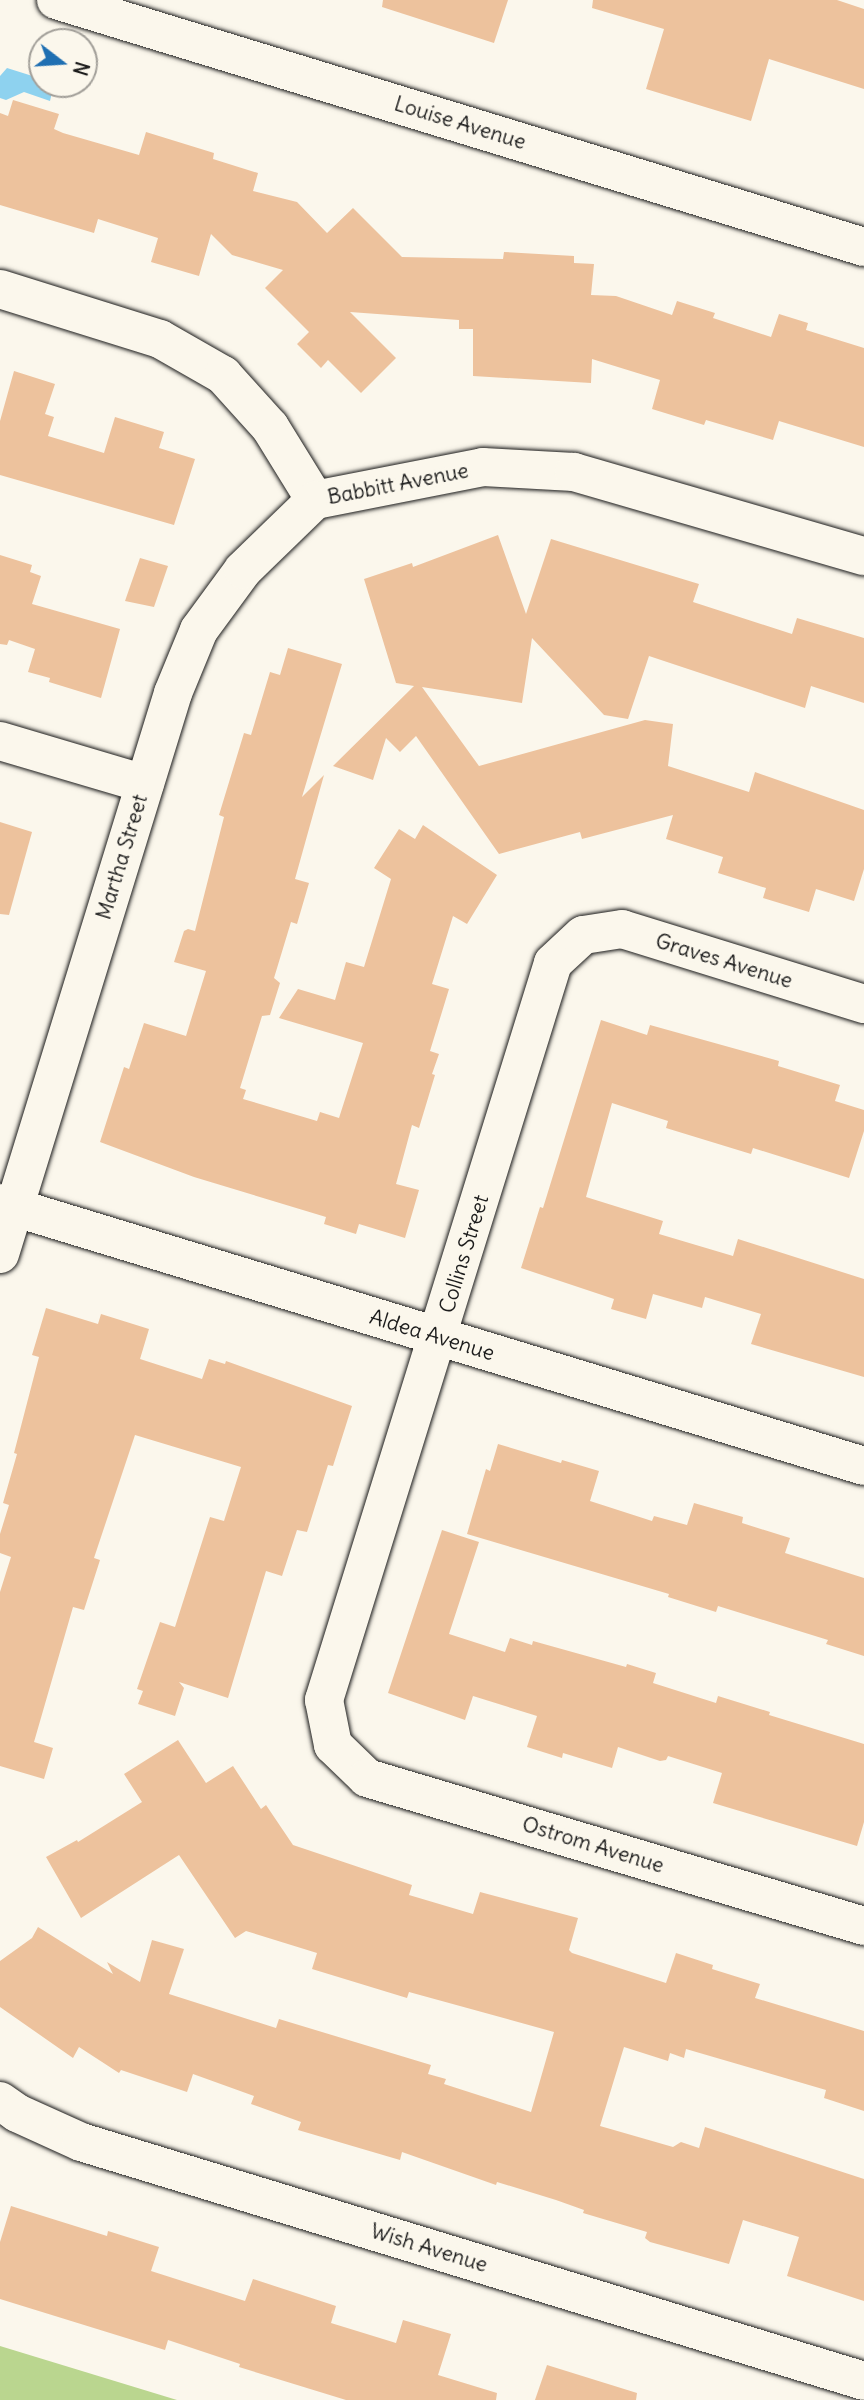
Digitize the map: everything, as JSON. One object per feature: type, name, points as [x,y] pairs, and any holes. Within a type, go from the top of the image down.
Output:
[{"type":"street","name":"Louise Avenue","points":[[55,0],[864,247]]},
{"type":"street","name":"Babbitt Avenue","points":[[0,289],[160,339],[223,375],[270,427],[316,500],[483,467],[574,472],[864,556]]},
{"type":"street","name":"Martha Street","points":[[0,1254],[8,1205],[173,693],[199,630],[243,570],[316,500]]},
{"type":"street","points":[[0,741],[145,784]]},
{"type":"street","name":"Graves Avenue","points":[[583,935],[622,929],[864,1004]]},
{"type":"street","name":"Collins Street","points":[[333,1745],[324,1700],[553,963],[583,935]]},
{"type":"street","name":"Aldea Avenue","points":[[8,1205],[864,1466]]},
{"type":"street","name":"Ostrom Avenue","points":[[333,1745],[367,1778],[864,1926]]},
{"type":"street","name":"Wish Avenue","points":[[0,2101],[17,2113],[80,2142],[864,2381]]},
{"type":"green space","points":[[0,2346],[177,2400],[0,2400]]},
{"type":"water","points":[[7,68],[28,75],[28,93],[24,92],[6,100],[0,98],[0,76]]},
{"type":"building","points":[[383,0],[508,0],[494,43],[382,7]]},
{"type":"building","points":[[593,0],[837,0],[864,9],[864,89],[769,59],[751,121],[646,89],[664,29],[592,8]]},
{"type":"building","points":[[13,100],[59,114],[54,129],[63,133],[139,155],[146,132],[214,153],[213,159],[258,173],[253,191],[297,202],[327,233],[353,208],[402,257],[503,259],[504,252],[574,256],[574,263],[594,264],[591,295],[616,296],[672,315],[677,301],[715,313],[713,318],[771,337],[779,314],[808,323],[806,330],[864,348],[864,447],[779,421],[773,440],[706,420],[704,425],[652,409],[660,380],[592,359],[591,383],[473,376],[473,329],[459,329],[459,320],[350,312],[396,358],[361,393],[328,360],[321,368],[297,344],[309,332],[265,288],[283,270],[232,255],[211,234],[199,276],[151,262],[158,238],[98,219],[94,233],[0,205],[0,113],[8,116]]},
{"type":"building","points":[[14,371],[55,384],[45,414],[54,417],[48,436],[104,453],[115,417],[164,432],[159,448],[195,459],[174,525],[0,475],[0,421]]},
{"type":"building","points":[[498,535],[526,614],[551,539],[699,584],[693,602],[792,634],[797,618],[864,638],[864,703],[811,686],[805,708],[649,656],[628,719],[604,715],[532,638],[522,703],[422,687],[479,766],[645,720],[673,724],[668,766],[749,792],[755,772],[864,810],[864,869],[854,901],[816,889],[809,912],[763,898],[766,888],[718,873],[723,857],[666,839],[673,815],[582,839],[580,832],[499,854],[416,736],[400,752],[386,738],[373,780],[333,766],[414,686],[396,683],[364,579],[412,563],[413,567]]},
{"type":"building","points":[[0,555],[32,565],[30,572],[41,576],[32,604],[120,629],[101,698],[49,682],[50,678],[28,672],[35,649],[9,640],[7,645],[0,644]]},
{"type":"building","points":[[140,558],[168,566],[154,607],[125,601]]},
{"type":"building","points":[[288,648],[342,664],[302,797],[324,775],[295,879],[309,883],[297,924],[291,922],[274,978],[280,983],[270,1015],[262,1016],[240,1088],[246,1090],[243,1099],[317,1121],[320,1112],[339,1118],[363,1043],[279,1018],[298,989],[335,1000],[346,962],[364,967],[391,879],[374,868],[399,829],[415,839],[423,825],[497,875],[467,924],[453,916],[432,984],[449,989],[430,1051],[439,1054],[432,1074],[435,1075],[419,1128],[412,1125],[396,1184],[419,1190],[405,1238],[359,1224],[356,1234],[324,1224],[326,1217],[194,1177],[100,1142],[124,1067],[129,1069],[144,1023],[186,1036],[206,971],[174,962],[184,931],[195,931],[224,817],[219,815],[244,733],[251,735],[270,672],[280,675]]},
{"type":"building","points":[[0,822],[32,832],[9,915],[0,914]]},
{"type":"building","points":[[601,1020],[647,1035],[650,1025],[779,1061],[778,1066],[840,1085],[835,1101],[864,1110],[864,1131],[849,1178],[753,1148],[751,1154],[666,1128],[668,1121],[612,1103],[586,1197],[663,1221],[659,1234],[733,1256],[738,1239],[864,1279],[864,1377],[751,1344],[761,1314],[705,1297],[702,1308],[653,1294],[646,1319],[611,1309],[614,1299],[521,1268],[540,1207],[543,1208]]},
{"type":"building","points":[[46,1308],[98,1324],[101,1314],[149,1329],[140,1359],[202,1379],[209,1359],[225,1364],[226,1361],[352,1406],[333,1466],[328,1465],[307,1532],[297,1530],[282,1576],[266,1571],[228,1698],[179,1682],[184,1688],[175,1716],[138,1704],[143,1691],[137,1689],[160,1622],[175,1627],[210,1517],[224,1521],[241,1467],[135,1435],[94,1558],[100,1560],[84,1610],[73,1607],[34,1742],[53,1748],[44,1779],[0,1766],[0,1592],[11,1557],[0,1553],[0,1534],[9,1505],[3,1503],[17,1454],[14,1453],[39,1357],[32,1355]]},
{"type":"building","points":[[498,1444],[599,1471],[590,1501],[652,1521],[654,1516],[687,1525],[694,1503],[743,1517],[742,1523],[790,1538],[785,1553],[864,1578],[864,1656],[826,1644],[828,1640],[718,1606],[716,1612],[668,1597],[669,1594],[467,1534],[486,1469],[490,1471]]},
{"type":"building","points":[[442,1530],[479,1542],[449,1634],[505,1652],[510,1638],[532,1645],[533,1641],[626,1667],[627,1664],[656,1673],[653,1683],[716,1703],[718,1696],[770,1712],[769,1715],[864,1744],[864,1822],[857,1846],[713,1803],[722,1773],[668,1756],[666,1760],[660,1761],[618,1747],[612,1768],[563,1753],[562,1758],[527,1747],[537,1716],[473,1696],[465,1720],[388,1693]]},
{"type":"building","points":[[178,1740],[206,1783],[233,1766],[261,1809],[266,1805],[293,1845],[412,1885],[409,1895],[473,1914],[480,1892],[578,1918],[569,1950],[572,1953],[666,1983],[676,1953],[713,1965],[712,1969],[760,1984],[755,1998],[864,2031],[864,2111],[824,2098],[826,2090],[686,2049],[684,2058],[670,2053],[668,2061],[624,2047],[600,2126],[673,2147],[681,2142],[699,2148],[705,2127],[864,2179],[864,2301],[787,2276],[799,2237],[743,2220],[729,2264],[650,2242],[645,2238],[647,2232],[583,2213],[584,2210],[556,2200],[497,2182],[496,2185],[402,2152],[400,2160],[298,2130],[301,2122],[251,2104],[254,2096],[193,2074],[187,2092],[121,2070],[119,2073],[79,2047],[73,2058],[0,2007],[0,1961],[32,1938],[38,1927],[113,1974],[107,1962],[140,1982],[152,1940],[184,1949],[169,1994],[276,2028],[279,2019],[431,2065],[428,2074],[446,2079],[444,2084],[531,2112],[554,2032],[409,1992],[407,1998],[312,1969],[317,1953],[246,1931],[235,1938],[179,1855],[81,1918],[46,1857],[77,1840],[78,1842],[142,1802],[124,1774]]},
{"type":"building","points":[[11,2206],[107,2236],[108,2231],[159,2247],[151,2271],[245,2301],[253,2279],[336,2306],[331,2323],[396,2343],[403,2320],[451,2334],[438,2375],[497,2393],[496,2400],[346,2400],[239,2367],[240,2364],[168,2340],[165,2350],[0,2299],[0,2242]]},
{"type":"building","points":[[547,2365],[637,2393],[636,2400],[535,2400]]}]
